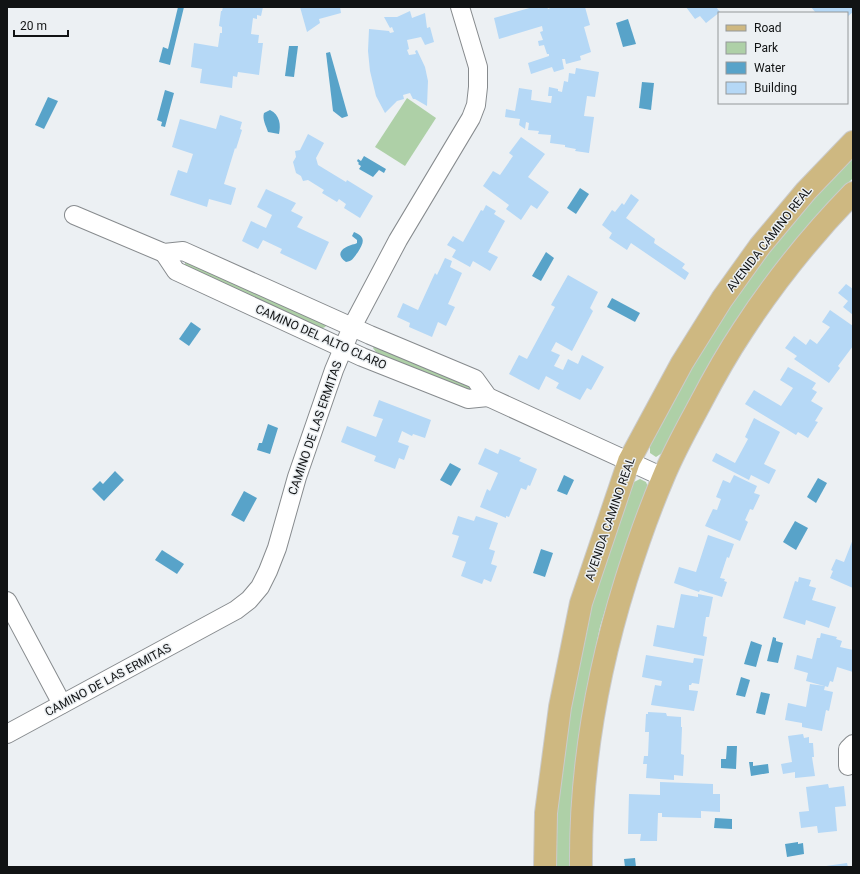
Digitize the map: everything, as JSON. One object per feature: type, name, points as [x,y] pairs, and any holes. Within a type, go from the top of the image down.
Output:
[{"type":"main road","name":"AVENIDA CAMINO REAL","points":[[546,867],[546,813],[561,700],[581,603],[628,461],[682,363],[722,299],[760,246],[806,191],[853,142]]},
{"type":"main road","points":[[580,867],[584,783],[593,713],[603,663],[616,612],[640,534],[663,477],[684,433],[743,330],[807,243],[853,193]]},
{"type":"street","name":"CAMINO DE LAS ERMITAS","points":[[7,734],[236,610],[249,600],[260,587],[277,548],[297,477],[334,370],[352,327],[398,240],[471,118],[476,105],[478,67],[460,7]]},
{"type":"street","points":[[74,215],[164,254]]},
{"type":"street","name":"CAMINO DEL ALTO CLARO","points":[[488,396],[468,399],[362,357],[176,271],[164,254],[183,251],[370,335],[475,379],[488,396],[663,477]]},
{"type":"street","points":[[7,601],[62,704]]},
{"type":"street","points":[[848,766],[848,749],[853,744]]},
{"type":"green space","points":[[407,98],[436,118],[405,166],[375,147]]},
{"type":"green space","points":[[853,158],[853,178],[827,205],[713,359],[662,453],[656,457],[650,453],[650,446],[677,393],[709,338],[748,281],[791,226],[821,191]]},
{"type":"green space","points":[[185,262],[327,325],[321,329],[186,268]]},
{"type":"green space","points":[[375,345],[471,385],[473,388],[468,393],[376,352],[373,348]]},
{"type":"green space","points":[[640,479],[646,482],[648,487],[636,516],[617,571],[600,627],[587,688],[573,802],[570,867],[555,867],[559,794],[574,684],[590,612],[600,577],[632,483]]},
{"type":"water","points":[[178,7],[184,7],[170,65],[159,62],[163,47],[168,49]]},
{"type":"water","points":[[628,19],[636,44],[623,47],[616,23]]},
{"type":"water","points":[[289,46],[298,46],[294,77],[285,76]]},
{"type":"water","points":[[330,52],[348,116],[342,118],[333,111],[326,53]]},
{"type":"water","points":[[642,82],[654,83],[651,110],[639,108]]},
{"type":"water","points":[[165,90],[174,93],[165,127],[161,126],[162,122],[157,120]]},
{"type":"water","points":[[48,97],[58,101],[44,129],[35,125]]},
{"type":"water","points":[[270,110],[278,117],[280,127],[279,134],[268,132],[265,125],[264,113]]},
{"type":"water","points":[[364,156],[386,169],[384,173],[379,170],[373,177],[359,169],[361,166],[357,161],[358,159],[361,161]]},
{"type":"water","points":[[580,188],[589,194],[576,214],[567,208]]},
{"type":"water","points":[[354,232],[361,236],[363,243],[353,258],[346,262],[342,259],[340,253],[344,248],[357,243],[357,240],[352,236]]},
{"type":"water","points":[[546,252],[554,258],[541,281],[532,276]]},
{"type":"water","points":[[612,298],[640,313],[635,322],[607,307]]},
{"type":"water","points":[[191,322],[201,329],[189,346],[179,339]]},
{"type":"water","points":[[268,424],[278,428],[270,454],[257,450],[259,443],[262,443]]},
{"type":"water","points":[[450,463],[461,469],[451,486],[440,480]]},
{"type":"water","points":[[115,471],[124,480],[104,501],[92,489],[100,481],[103,484]]},
{"type":"water","points":[[564,475],[574,480],[567,495],[557,491]]},
{"type":"water","points":[[818,478],[827,483],[816,503],[807,497]]},
{"type":"water","points":[[244,491],[257,498],[244,522],[231,515]]},
{"type":"water","points":[[795,521],[808,528],[796,550],[783,542]]},
{"type":"water","points":[[541,549],[553,553],[545,577],[533,573]]},
{"type":"water","points":[[162,550],[184,564],[177,574],[155,560]]},
{"type":"water","points":[[773,637],[776,638],[776,641],[783,643],[778,663],[767,661]]},
{"type":"water","points":[[751,641],[762,645],[756,667],[744,664]]},
{"type":"water","points":[[741,677],[750,680],[745,697],[736,695]]},
{"type":"water","points":[[761,692],[770,694],[765,715],[756,713]]},
{"type":"water","points":[[727,746],[737,746],[736,769],[721,768],[721,759],[726,759]]},
{"type":"water","points":[[749,762],[753,762],[753,766],[768,764],[769,773],[751,776]]},
{"type":"water","points":[[715,818],[732,819],[732,829],[714,828]]},
{"type":"water","points":[[798,842],[798,844],[803,843],[804,854],[787,857],[785,844]]},
{"type":"water","points":[[635,858],[636,867],[625,867],[624,859]]},
{"type":"building","points":[[223,7],[263,7],[261,16],[257,15],[257,19],[253,18],[251,34],[259,35],[258,43],[263,43],[259,75],[238,72],[237,77],[233,76],[232,88],[200,83],[202,69],[191,67],[194,43],[218,47],[220,33],[222,33],[222,27],[219,26]]},
{"type":"building","points":[[300,7],[340,7],[341,13],[319,19],[320,23],[307,32]]},
{"type":"building","points":[[533,7],[547,7],[548,9],[553,7],[585,7],[590,25],[584,27],[591,52],[580,56],[581,60],[566,64],[565,59],[562,59],[564,69],[554,72],[552,67],[531,74],[528,63],[549,56],[544,45],[539,46],[538,41],[543,40],[540,32],[543,31],[542,26],[499,39],[494,18]]},
{"type":"building","points":[[686,7],[716,7],[720,12],[718,12],[706,23],[700,16],[695,19]]},
{"type":"building","points":[[811,7],[853,7],[853,12],[848,16],[848,12],[815,12]]},
{"type":"building","points":[[410,11],[412,18],[425,13],[427,28],[430,27],[434,42],[425,45],[421,37],[407,40],[409,49],[407,50],[409,55],[416,54],[415,51],[417,50],[425,67],[428,81],[427,106],[413,99],[410,93],[403,95],[404,99],[397,101],[385,113],[376,96],[370,71],[368,51],[369,29],[389,31],[390,33],[394,32],[384,17],[397,17]]},
{"type":"building","points":[[576,68],[599,72],[595,97],[587,96],[584,116],[594,117],[589,153],[575,151],[576,149],[565,147],[565,145],[550,143],[551,135],[538,134],[539,131],[528,130],[529,123],[526,122],[525,129],[519,125],[520,119],[505,117],[506,109],[515,111],[519,88],[532,90],[531,100],[551,103],[552,96],[548,96],[549,87],[558,89],[558,91],[562,92],[564,81],[568,82],[569,73],[575,74]]},
{"type":"building","points":[[220,115],[242,122],[240,129],[242,130],[224,184],[236,188],[231,205],[209,199],[207,207],[170,195],[178,170],[187,173],[193,154],[172,147],[180,119],[216,129]]},
{"type":"building","points":[[308,134],[324,143],[316,158],[318,165],[373,196],[360,218],[344,208],[346,204],[339,199],[337,202],[322,193],[324,190],[308,180],[303,181],[301,176],[296,173],[293,162],[296,157],[295,151],[300,150]]},
{"type":"building","points":[[521,137],[545,154],[528,177],[549,192],[537,209],[531,205],[521,220],[506,209],[509,205],[483,186],[493,171],[500,175],[513,156],[509,153]]},
{"type":"building","points":[[266,189],[296,203],[291,211],[303,217],[297,227],[329,242],[316,270],[280,253],[282,249],[263,240],[258,249],[242,241],[251,221],[266,228],[272,215],[257,207]]},
{"type":"building","points":[[631,194],[639,200],[626,218],[655,239],[654,243],[685,264],[682,268],[689,273],[685,280],[631,243],[627,250],[609,238],[612,233],[602,225],[612,210],[615,212],[622,203],[624,205]]},
{"type":"building","points":[[486,205],[496,211],[494,214],[505,221],[488,252],[498,257],[490,271],[473,261],[470,267],[452,257],[456,250],[447,245],[453,236],[463,242],[481,210],[483,211]]},
{"type":"building","points":[[445,258],[452,261],[450,267],[462,273],[448,304],[455,307],[446,326],[438,322],[432,337],[409,327],[410,323],[397,317],[403,303],[418,310],[435,273],[437,275]]},
{"type":"building","points":[[568,275],[598,292],[590,308],[593,311],[572,351],[556,342],[551,351],[560,355],[554,366],[563,370],[568,359],[578,364],[582,355],[604,367],[591,390],[587,388],[580,400],[556,388],[559,383],[546,376],[539,390],[509,374],[519,355],[527,359],[555,307],[551,305]]},
{"type":"building","points":[[846,284],[853,289],[853,315],[843,307],[848,301],[838,293]]},
{"type":"building","points":[[830,310],[853,326],[853,346],[838,366],[840,368],[829,383],[794,359],[797,356],[785,348],[794,336],[806,345],[810,339],[817,344],[830,327],[822,322]]},
{"type":"building","points":[[788,367],[816,383],[812,389],[817,392],[811,401],[823,408],[815,421],[818,422],[808,438],[798,432],[796,435],[745,404],[754,390],[781,406],[793,388],[780,380]]},
{"type":"building","points":[[379,400],[431,420],[425,438],[413,434],[412,436],[402,431],[398,442],[409,446],[404,460],[399,458],[395,469],[374,461],[376,456],[341,442],[347,426],[376,437],[383,419],[373,416]]},
{"type":"building","points":[[754,418],[780,432],[764,464],[776,470],[769,484],[751,475],[749,480],[712,461],[716,453],[735,463],[748,439],[745,437]]},
{"type":"building","points":[[485,448],[498,454],[500,449],[521,458],[519,461],[537,469],[530,486],[528,485],[526,490],[521,488],[509,517],[506,516],[506,518],[480,507],[487,489],[490,491],[498,473],[478,464]]},
{"type":"building","points":[[734,475],[757,486],[754,493],[760,495],[753,510],[750,509],[745,520],[748,522],[740,541],[705,526],[713,509],[717,510],[721,499],[716,497],[723,480],[730,483]]},
{"type":"building","points":[[458,516],[474,521],[476,516],[498,523],[489,549],[495,551],[491,564],[497,566],[491,582],[484,579],[482,584],[461,576],[466,562],[452,557],[459,536],[452,534]]},
{"type":"building","points":[[708,535],[734,544],[729,558],[727,557],[720,578],[725,579],[724,581],[727,582],[722,597],[700,590],[699,592],[674,583],[679,567],[696,572]]},
{"type":"building","points":[[853,539],[853,588],[830,578],[833,571],[831,570],[836,559],[844,562]]},
{"type":"building","points":[[799,577],[811,580],[809,586],[816,588],[812,600],[836,607],[829,628],[806,620],[805,625],[783,618],[795,581],[798,582]]},
{"type":"building","points":[[681,594],[698,597],[698,594],[713,597],[709,617],[706,617],[703,636],[707,637],[704,656],[653,646],[657,625],[674,628]]},
{"type":"building","points":[[821,633],[837,637],[836,639],[842,641],[840,647],[853,650],[853,672],[837,667],[833,682],[830,681],[828,687],[806,681],[808,673],[794,669],[797,655],[812,659],[817,638],[820,638]]},
{"type":"building","points":[[646,655],[693,663],[694,658],[703,659],[699,684],[692,683],[689,685],[689,690],[698,691],[694,711],[651,705],[655,685],[661,686],[662,681],[642,677]]},
{"type":"building","points":[[810,684],[825,686],[824,690],[833,692],[829,711],[826,710],[822,731],[802,727],[802,723],[785,720],[788,703],[806,707]]},
{"type":"building","points":[[648,712],[666,713],[667,716],[681,717],[681,754],[684,755],[683,776],[674,775],[674,780],[646,778],[647,764],[643,764],[644,756],[648,756],[649,732],[645,732],[646,714],[648,714]]},
{"type":"building","points":[[803,734],[804,738],[809,737],[809,743],[813,743],[814,757],[812,757],[815,776],[795,778],[795,772],[783,774],[781,764],[792,762],[788,736]]},
{"type":"building","points":[[660,782],[713,784],[713,794],[720,794],[720,812],[701,811],[701,818],[662,817],[662,813],[658,813],[657,841],[640,841],[641,834],[628,834],[629,794],[660,795]]},
{"type":"building","points":[[828,784],[829,788],[844,786],[846,806],[835,807],[837,831],[818,833],[817,826],[801,828],[799,812],[809,811],[806,787]]},
{"type":"building","points":[[847,863],[848,867],[826,867],[826,866]]}]
